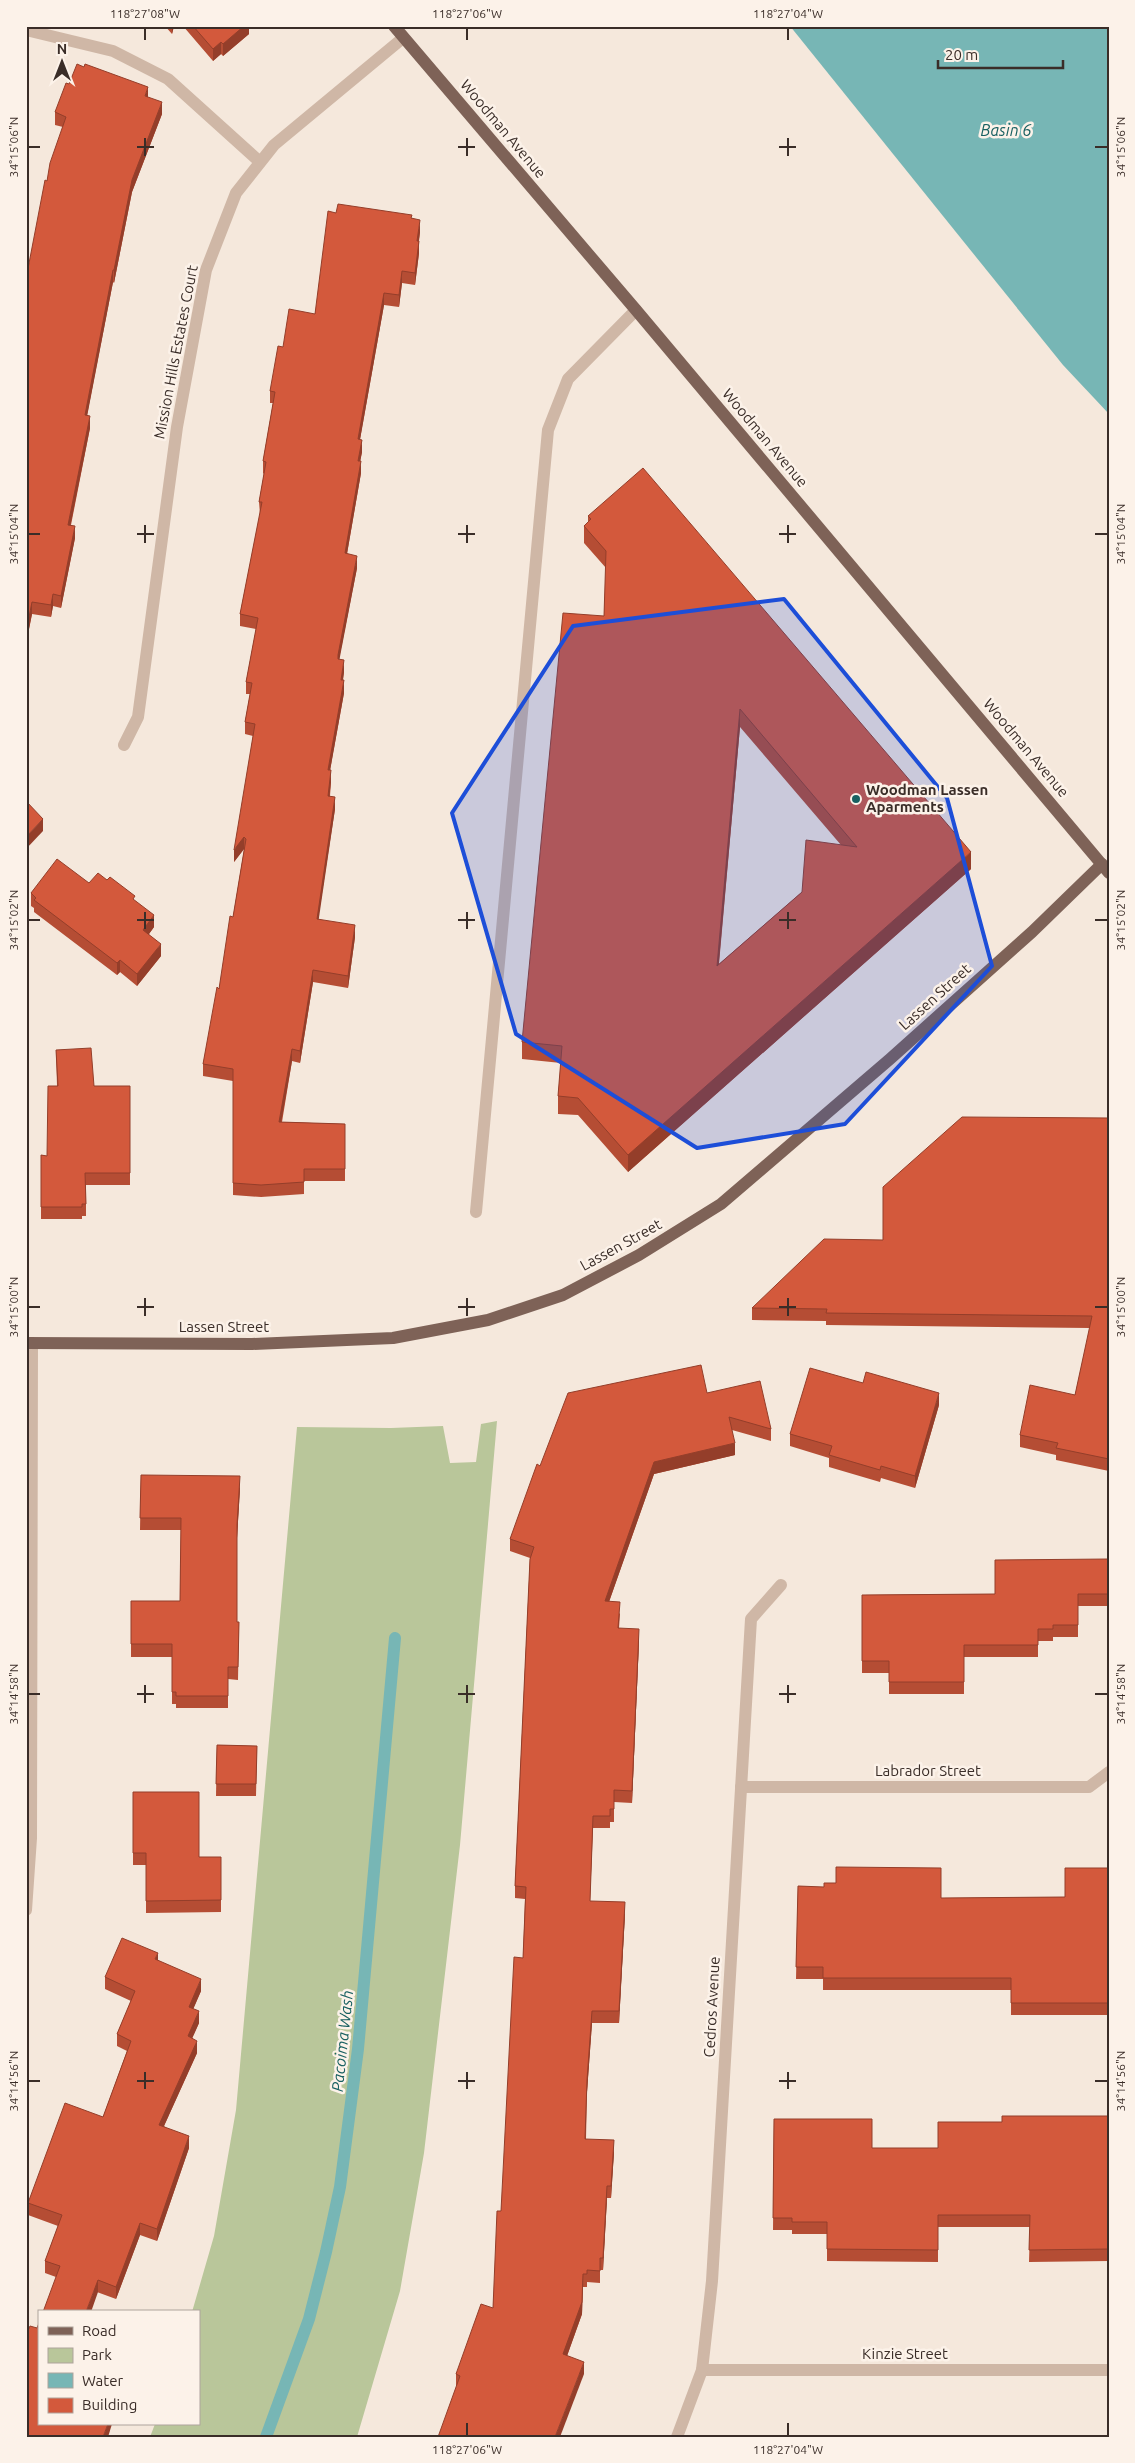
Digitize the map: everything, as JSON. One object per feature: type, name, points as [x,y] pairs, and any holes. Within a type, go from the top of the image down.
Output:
[{"type":"main road","name":"Woodman Avenue","points":[[394,26],[1107,866]]},
{"type":"main road","name":"Lassen Street","points":[[29,1343],[252,1344],[393,1338],[488,1320],[564,1295],[648,1250],[721,1204],[890,1059],[1107,866]]},
{"type":"street","points":[[26,30],[113,52],[168,79],[260,162]]},
{"type":"street","name":"Mission Hills Estates Court","points":[[124,745],[138,717],[177,427],[206,270],[236,194],[274,145],[403,38]]},
{"type":"street","points":[[476,1212],[548,430],[568,379],[636,310]]},
{"type":"street","points":[[26,1910],[31,1838],[29,1343]]},
{"type":"street","name":"Cedros Avenue","points":[[677,2437],[702,2370],[712,2281],[751,1619],[781,1585]]},
{"type":"street","name":"Labrador Street","points":[[742,1787],[1089,1787],[1109,1772]]},
{"type":"street","name":"Kinzie Street","points":[[702,2370],[1109,2370]]},
{"type":"highlighted area","points":[[784,599],[947,798],[992,966],[845,1124],[697,1148],[516,1034],[452,813],[573,626]]},
{"type":"green space","points":[[497,1421],[460,1845],[424,2153],[400,2291],[357,2437],[150,2437],[154,2426],[200,2426],[200,2310],[193,2310],[214,2236],[236,2110],[297,1427],[391,1428],[443,1426],[450,1463],[476,1462],[481,1424]]},
{"type":"water","name":"Basin 6","points":[[790,26],[1109,26],[1109,414],[1063,365]]},
{"type":"building","points":[[193,26],[244,26],[223,44],[221,42],[213,49]]},
{"type":"building","points":[[77,64],[84,67],[85,64],[148,87],[145,96],[162,102],[132,180],[113,270],[85,415],[90,416],[68,525],[75,526],[61,596],[53,594],[51,605],[32,602],[26,632],[26,279],[45,180],[47,181],[50,163],[66,117],[55,112],[66,83],[69,84]]},
{"type":"building","points":[[338,204],[412,215],[411,218],[420,220],[415,273],[402,271],[399,295],[384,293],[358,439],[362,440],[358,461],[361,461],[345,553],[357,556],[338,655],[338,659],[344,660],[341,680],[344,680],[328,770],[331,770],[328,796],[335,797],[317,919],[355,925],[348,976],[313,970],[300,1051],[292,1049],[279,1122],[345,1124],[345,1169],[304,1169],[304,1182],[261,1185],[233,1183],[233,1069],[203,1064],[217,987],[219,989],[230,916],[233,917],[246,839],[244,837],[234,850],[255,724],[245,722],[252,683],[246,682],[258,618],[240,614],[262,502],[259,502],[266,462],[263,461],[275,392],[270,391],[278,346],[283,347],[289,309],[315,314],[328,211],[336,213]]},
{"type":"building","name":"Woodman Lassen Aparments","points":[[643,468],[971,852],[628,1155],[578,1098],[558,1096],[562,1046],[522,1042],[563,613],[604,616],[606,551],[584,526],[591,519],[588,516]],"holes":[[[740,709],[857,847],[806,840],[802,892],[717,966]]]},
{"type":"building","points":[[26,801],[43,819],[26,837]]},
{"type":"building","points":[[57,859],[89,883],[98,873],[107,880],[110,877],[135,896],[133,899],[154,915],[143,930],[161,944],[137,974],[120,960],[117,963],[34,900],[36,898],[31,893]]},
{"type":"building","points":[[91,1048],[94,1086],[130,1086],[130,1173],[85,1173],[86,1204],[82,1204],[82,1207],[41,1207],[41,1155],[47,1156],[48,1086],[58,1086],[56,1050]]},
{"type":"building","points":[[962,1117],[1109,1118],[1109,1459],[1056,1448],[1058,1443],[1020,1435],[1030,1385],[1075,1395],[1092,1316],[826,1313],[827,1309],[752,1308],[824,1239],[883,1240],[883,1187]]},
{"type":"building","points":[[701,1365],[707,1393],[760,1381],[771,1429],[729,1417],[735,1443],[654,1462],[605,1601],[620,1602],[618,1628],[639,1629],[632,1791],[614,1790],[614,1809],[610,1809],[610,1816],[593,1816],[590,1901],[625,1902],[619,2011],[592,2011],[585,2139],[614,2140],[611,2186],[607,2186],[603,2258],[600,2258],[600,2271],[587,2270],[587,2274],[583,2274],[582,2302],[563,2354],[584,2362],[555,2437],[438,2437],[460,2376],[456,2374],[481,2304],[493,2308],[497,2211],[501,2211],[514,1957],[523,1958],[526,1887],[515,1886],[530,1559],[534,1547],[510,1539],[537,1464],[540,1466],[568,1393]]},
{"type":"building","points":[[810,1368],[863,1383],[866,1372],[939,1393],[915,1476],[881,1466],[880,1470],[829,1455],[832,1446],[790,1434]]},
{"type":"building","points":[[141,1475],[240,1476],[237,1525],[238,1667],[228,1667],[228,1696],[176,1696],[176,1692],[172,1692],[172,1644],[131,1644],[131,1601],[180,1601],[181,1518],[140,1518]]},
{"type":"building","points":[[1109,1559],[1109,1594],[1078,1594],[1078,1625],[1053,1625],[1053,1629],[1038,1629],[1038,1645],[964,1645],[964,1682],[889,1682],[889,1661],[862,1661],[862,1595],[995,1594],[995,1560]]},
{"type":"building","points":[[217,1745],[257,1746],[256,1784],[216,1784]]},
{"type":"building","points":[[133,1792],[199,1792],[199,1857],[221,1857],[221,1900],[146,1901],[146,1853],[133,1853]]},
{"type":"building","points":[[836,1867],[941,1868],[941,1898],[1065,1897],[1065,1868],[1109,1868],[1109,2003],[1011,2003],[1011,1978],[823,1978],[823,1967],[796,1967],[798,1886],[824,1887],[824,1883],[836,1883]]},
{"type":"building","points":[[122,1938],[158,1953],[155,1959],[201,1979],[189,2007],[199,2011],[188,2036],[197,2041],[159,2125],[189,2136],[157,2229],[140,2223],[116,2287],[98,2280],[87,2310],[44,2310],[60,2266],[45,2261],[62,2215],[28,2203],[65,2103],[103,2117],[131,2041],[117,2034],[135,1991],[105,1977]]},
{"type":"building","points":[[1002,2116],[1108,2116],[1109,2249],[1029,2250],[1030,2215],[938,2215],[938,2250],[827,2249],[827,2222],[792,2222],[792,2218],[773,2218],[774,2119],[872,2119],[872,2148],[938,2148],[938,2122],[1002,2122]]},
{"type":"building","points":[[30,2326],[37,2328],[38,2326],[38,2426],[107,2426],[103,2437],[26,2437],[26,2335]]},
{"type":"waterway","name":"Pacoima Wash","points":[[266,2437],[309,2319],[340,2187],[358,2049],[395,1638]]},
{"type":"place","name":"Woodman Lassen Aparments","points":[[856,799]]}]
